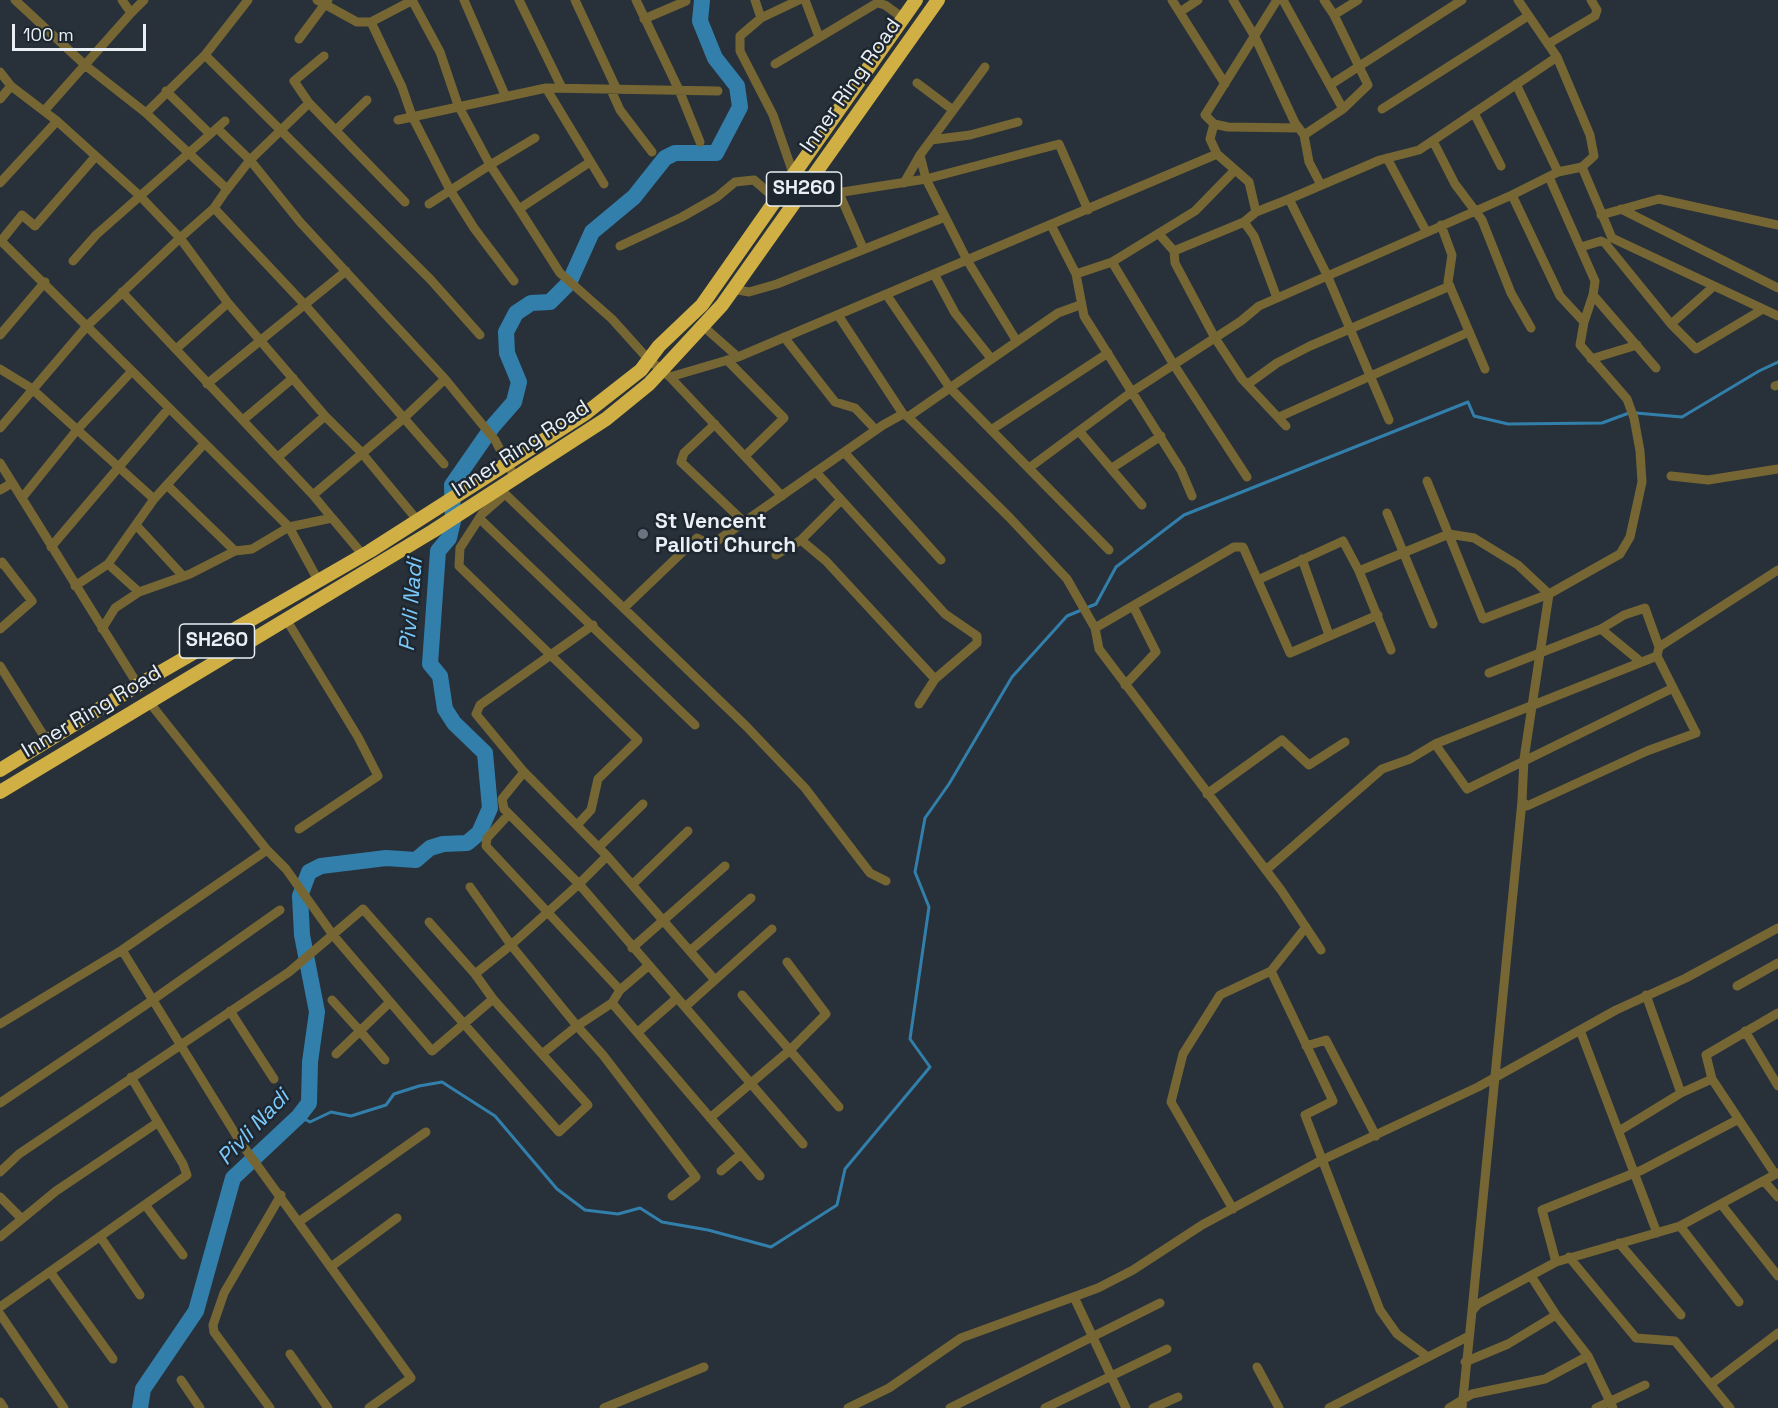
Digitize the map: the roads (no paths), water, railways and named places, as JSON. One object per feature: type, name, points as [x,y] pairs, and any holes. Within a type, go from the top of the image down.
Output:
[{"type":"highway","name":"Inner Ring Road","points":[[0,770],[138,685],[319,582],[418,521],[586,413],[641,370],[648,359],[702,304],[794,176],[915,0]]},
{"type":"highway","name":"Inner Ring Road","points":[[0,792],[470,507],[502,491],[515,477],[606,419],[667,374],[733,289],[938,0]]},
{"type":"street","points":[[15,0],[85,65],[146,113],[227,189],[225,192]]},
{"type":"street","points":[[122,0],[131,13]]},
{"type":"street","points":[[44,111],[144,0]]},
{"type":"street","points":[[146,113],[208,52],[248,0]]},
{"type":"street","points":[[299,39],[323,2],[353,21],[370,22],[412,0],[440,52],[458,105],[490,165],[560,273],[612,318],[648,359],[667,374],[782,496]]},
{"type":"street","points":[[464,0],[505,95]]},
{"type":"street","points":[[519,0],[562,88]]},
{"type":"street","points":[[575,0],[614,90],[620,110],[652,152]]},
{"type":"street","points":[[636,0],[679,90],[700,142]]},
{"type":"street","points":[[755,0],[761,18]]},
{"type":"street","points":[[800,0],[761,18],[740,36],[740,51],[773,115],[794,176],[821,193],[839,193],[926,179],[1059,144],[1088,210]]},
{"type":"street","points":[[805,0],[819,37]]},
{"type":"street","points":[[858,0],[862,11]]},
{"type":"street","points":[[1172,0],[1225,84]]},
{"type":"street","points":[[1180,12],[1198,0]]},
{"type":"street","points":[[1233,0],[1255,37],[1302,132],[1309,162],[1321,185]]},
{"type":"street","points":[[1277,0],[1205,115],[1214,124],[1302,132],[1343,110],[1368,87],[1334,15],[1324,0]]},
{"type":"street","points":[[1283,0],[1343,110]]},
{"type":"street","points":[[1334,15],[1358,0]]},
{"type":"street","points":[[1330,85],[1462,0]]},
{"type":"street","points":[[1029,468],[1133,391],[1215,338],[1259,306],[1512,195],[1558,172],[1582,167],[1594,156],[1590,135],[1557,57],[1518,0]]},
{"type":"street","points":[[1548,44],[1594,16],[1597,10],[1591,0]]},
{"type":"street","points":[[644,19],[686,2]]},
{"type":"street","points":[[775,64],[877,3],[885,5],[903,18]]},
{"type":"street","points":[[1382,109],[1528,16]]},
{"type":"street","points":[[370,22],[402,87],[412,116],[450,190],[474,228],[514,281]]},
{"type":"street","points":[[208,52],[430,279],[480,335]]},
{"type":"street","points":[[324,56],[294,81],[309,103],[405,202]]},
{"type":"street","points":[[1174,251],[1244,222],[1256,212],[1321,185],[1387,158],[1419,150],[1557,57]]},
{"type":"street","points":[[904,183],[920,155],[985,67]]},
{"type":"street","points":[[0,72],[11,86],[57,122],[140,196],[180,238],[228,303],[325,416],[361,452],[418,521]]},
{"type":"street","points":[[917,83],[953,110]]},
{"type":"street","points":[[1516,84],[1558,172]]},
{"type":"street","points":[[0,99],[11,86]]},
{"type":"street","points":[[546,88],[603,184]]},
{"type":"street","points":[[398,120],[458,105],[546,88],[718,91]]},
{"type":"street","points":[[166,91],[210,134]]},
{"type":"street","points":[[336,130],[367,100]]},
{"type":"street","points":[[0,428],[31,388],[87,326],[214,208],[250,160],[309,103]]},
{"type":"street","points":[[1474,113],[1501,166]]},
{"type":"street","points":[[73,261],[96,235],[225,121]]},
{"type":"street","points":[[0,183],[57,122]]},
{"type":"street","points":[[932,140],[970,135],[1018,122]]},
{"type":"street","points":[[1214,124],[1210,139],[1217,154],[1249,182],[1256,212]]},
{"type":"street","points":[[221,132],[250,160],[346,271],[445,379],[495,440],[515,477]]},
{"type":"street","points":[[429,204],[535,138]]},
{"type":"street","points":[[1433,141],[1455,184],[1473,211],[1482,220],[1511,293],[1531,328]]},
{"type":"street","points":[[667,374],[738,357],[1217,154]]},
{"type":"street","points":[[920,155],[926,179],[967,260],[1016,340]]},
{"type":"street","points":[[95,157],[35,226],[22,215],[0,241],[45,282],[289,527],[319,582]]},
{"type":"street","points":[[1387,158],[1426,231]]},
{"type":"street","points":[[519,209],[590,162]]},
{"type":"street","points":[[1582,167],[1608,240],[1671,324],[1694,348],[1699,349],[1763,309]]},
{"type":"street","points":[[1076,274],[1112,262],[1195,211],[1235,170]]},
{"type":"street","points":[[1427,481],[1483,619],[1549,594],[1620,554],[1629,537],[1642,482],[1634,418],[1627,399],[1591,359],[1580,342],[1595,281],[1549,177]]},
{"type":"street","points":[[620,246],[691,212],[717,197],[735,182],[754,180],[777,200]]},
{"type":"street","points":[[839,193],[863,248]]},
{"type":"street","points":[[1512,195],[1560,296],[1584,322]]},
{"type":"street","points":[[1289,199],[1327,275],[1389,420]]},
{"type":"street","points":[[1601,215],[1659,199],[1778,225]]},
{"type":"street","points":[[214,208],[305,305],[444,464]]},
{"type":"street","points":[[1621,209],[1778,288]]},
{"type":"street","points":[[733,289],[749,292],[777,284],[945,217]]},
{"type":"street","points":[[1244,222],[1254,236],[1277,298]]},
{"type":"street","points":[[1051,225],[1076,274],[1080,305],[1084,316],[1161,436],[1181,470],[1192,496]]},
{"type":"street","points":[[1441,225],[1452,255],[1448,282],[1485,369]]},
{"type":"street","points":[[1159,234],[1174,251],[1175,262],[1215,338],[1248,384],[1286,426]]},
{"type":"street","points":[[1581,248],[1608,240],[1778,316]]},
{"type":"street","points":[[1112,262],[1174,365],[1247,477]]},
{"type":"street","points":[[207,384],[346,271]]},
{"type":"street","points":[[934,274],[955,313],[990,357]]},
{"type":"street","points":[[0,334],[45,282]]},
{"type":"street","points":[[1248,384],[1277,363],[1349,327],[1450,286]]},
{"type":"street","points":[[1671,324],[1714,286]]},
{"type":"street","points":[[122,292],[313,495],[363,555]]},
{"type":"street","points":[[886,294],[950,388],[1109,550]]},
{"type":"street","points":[[1593,295],[1656,368]]},
{"type":"street","points":[[176,349],[228,303]]},
{"type":"street","points":[[624,608],[697,538],[711,545],[876,430],[950,388],[990,357],[1058,313],[1080,305]]},
{"type":"street","points":[[838,315],[905,415],[1011,518],[1067,579],[1095,628],[1099,649],[1266,870],[1321,950]]},
{"type":"street","points":[[704,327],[738,357]]},
{"type":"street","points":[[1279,417],[1469,332]]},
{"type":"street","points":[[784,337],[835,402],[855,408],[876,430]]},
{"type":"street","points":[[1591,359],[1637,345]]},
{"type":"street","points":[[991,430],[1108,353]]},
{"type":"street","points":[[727,360],[784,418],[745,456]]},
{"type":"street","points":[[0,369],[31,388],[154,499]]},
{"type":"street","points":[[22,498],[76,431],[132,371]]},
{"type":"street","points":[[243,420],[293,378]]},
{"type":"street","points":[[313,495],[361,452],[404,418],[445,379]]},
{"type":"street","points":[[51,547],[169,408]]},
{"type":"street","points":[[278,457],[325,416]]},
{"type":"street","points":[[715,424],[684,453],[681,462],[744,522]]},
{"type":"street","points":[[1079,431],[1142,505]]},
{"type":"street","points":[[1112,468],[1161,436]]},
{"type":"street","points":[[75,586],[108,564],[154,499],[204,444]]},
{"type":"street","points":[[844,452],[941,560]]},
{"type":"street","points":[[0,463],[138,685]]},
{"type":"street","points":[[1671,476],[1708,480],[1778,469]]},
{"type":"street","points":[[816,472],[945,614],[977,636],[977,643],[936,679],[919,704]]},
{"type":"street","points":[[0,490],[12,483]]},
{"type":"street","points":[[167,485],[235,551]]},
{"type":"street","points":[[578,824],[591,810],[598,779],[638,740],[459,566],[460,548],[479,518],[502,491],[746,726],[805,788],[870,873],[886,881]]},
{"type":"street","points":[[776,555],[801,540],[841,500]]},
{"type":"street","points":[[1387,513],[1433,624]]},
{"type":"street","points":[[102,629],[116,608],[139,592],[183,576],[235,551],[252,549],[289,527],[332,518]]},
{"type":"street","points":[[479,518],[695,725]]},
{"type":"street","points":[[136,525],[183,576]]},
{"type":"street","points":[[1359,571],[1449,534],[1474,538],[1518,565],[1549,594]]},
{"type":"street","points":[[801,540],[826,561],[936,679]]},
{"type":"street","points":[[1260,579],[1343,541],[1359,571],[1391,650]]},
{"type":"street","points":[[1095,628],[1234,548],[1243,547],[1260,579],[1290,653],[1378,615]]},
{"type":"street","points":[[1302,560],[1329,635]]},
{"type":"street","points":[[0,564],[2,562],[32,601],[0,629]]},
{"type":"street","points":[[108,564],[139,592]]},
{"type":"street","points":[[1266,870],[1382,769],[1410,759],[1435,744],[1532,703],[1641,662],[1778,570]]},
{"type":"street","points":[[1462,1405],[1522,801],[1524,759],[1549,594]]},
{"type":"street","points":[[1125,685],[1156,652],[1133,606]]},
{"type":"street","points":[[1489,673],[1602,628],[1624,615],[1645,608],[1658,652],[1696,733],[1647,751],[1527,806],[1522,801]]},
{"type":"street","points":[[285,619],[358,737],[378,776],[299,830]]},
{"type":"street","points":[[593,625],[480,705],[476,714],[524,772],[578,824],[633,884],[662,921],[715,980]]},
{"type":"street","points":[[1602,628],[1641,662]]},
{"type":"street","points":[[0,666],[47,741]]},
{"type":"street","points":[[1435,744],[1467,789],[1524,759],[1673,688]]},
{"type":"street","points":[[149,702],[267,850],[298,884],[333,935],[432,1051],[493,999]]},
{"type":"street","points":[[1207,794],[1282,740],[1309,765],[1345,742]]},
{"type":"street","points":[[524,772],[502,799],[504,808],[579,885],[803,1144]]},
{"type":"street","points":[[599,847],[643,804]]},
{"type":"street","points":[[509,814],[487,838],[486,846],[620,990]]},
{"type":"street","points":[[633,884],[688,831]]},
{"type":"street","points":[[0,1024],[122,950],[267,850]]},
{"type":"street","points":[[475,974],[547,914],[607,856]]},
{"type":"street","points":[[632,948],[724,866]]},
{"type":"street","points":[[470,887],[511,945],[603,1055],[696,1177],[672,1196]]},
{"type":"street","points":[[690,951],[751,898]]},
{"type":"street","points":[[0,1172],[19,1154],[289,972],[363,909],[559,1132],[588,1106],[493,999],[475,974],[429,922]]},
{"type":"street","points":[[0,1103],[280,910]]},
{"type":"street","points":[[1233,1209],[1171,1102],[1183,1054],[1220,996],[1271,971],[1306,927]]},
{"type":"street","points":[[848,1408],[889,1388],[961,1338],[1074,1297],[1133,1270],[1233,1209],[1322,1160],[1495,1078],[1580,1030],[1778,928]]},
{"type":"street","points":[[685,1007],[772,929]]},
{"type":"street","points":[[122,950],[241,1143],[274,1185],[411,1378],[369,1408]]},
{"type":"street","points":[[710,1118],[790,1050],[826,1014],[787,962]]},
{"type":"street","points":[[1737,986],[1778,963]]},
{"type":"street","points":[[542,1054],[577,1026],[612,1003],[620,990],[648,966]]},
{"type":"street","points":[[1271,971],[1333,1101],[1305,1115],[1380,1310],[1397,1334],[1428,1357]]},
{"type":"street","points":[[742,995],[839,1107]]},
{"type":"street","points":[[1646,996],[1681,1094]]},
{"type":"street","points":[[638,1032],[677,998]]},
{"type":"street","points":[[332,1000],[385,1060]]},
{"type":"street","points":[[336,1053],[390,1002]]},
{"type":"street","points":[[612,1003],[760,1176]]},
{"type":"street","points":[[230,1011],[274,1079]]},
{"type":"street","points":[[1472,1311],[1478,1304],[1556,1262],[1680,1226],[1777,1174],[1737,1120],[1735,1112],[1712,1079],[1706,1055],[1778,1013]]},
{"type":"street","points":[[1580,1030],[1657,1233]]},
{"type":"street","points":[[1744,1031],[1778,1086]]},
{"type":"street","points":[[1306,1046],[1326,1040],[1376,1136]]},
{"type":"street","points":[[0,1307],[102,1238],[187,1175],[183,1164],[131,1077]]},
{"type":"street","points":[[1619,1131],[1681,1094],[1712,1079]]},
{"type":"street","points":[[1556,1262],[1542,1210],[1635,1173],[1737,1120]]},
{"type":"street","points":[[0,1237],[21,1218],[157,1123]]},
{"type":"street","points":[[300,1221],[426,1132]]},
{"type":"street","points":[[721,1171],[741,1154]]},
{"type":"street","points":[[1764,1181],[1778,1197]]},
{"type":"street","points":[[270,1408],[214,1332],[213,1325],[224,1293],[281,1195]]},
{"type":"street","points":[[0,1197],[21,1218]]},
{"type":"street","points":[[1721,1204],[1778,1276]]},
{"type":"street","points":[[146,1206],[183,1255]]},
{"type":"street","points":[[332,1266],[397,1218]]},
{"type":"street","points":[[1680,1226],[1739,1302]]},
{"type":"street","points":[[102,1238],[140,1294]]},
{"type":"street","points":[[1619,1244],[1681,1315]]},
{"type":"street","points":[[1569,1257],[1636,1338],[1675,1341],[1730,1408]]},
{"type":"street","points":[[51,1273],[113,1359]]},
{"type":"street","points":[[1531,1276],[1556,1315],[1588,1356],[1612,1405]]},
{"type":"street","points":[[1074,1297],[1126,1408]]},
{"type":"street","points":[[950,1408],[1160,1303]]},
{"type":"street","points":[[0,1314],[64,1408]]},
{"type":"street","points":[[1465,1362],[1508,1344],[1556,1315]]},
{"type":"street","points":[[1711,1384],[1778,1333]]},
{"type":"street","points":[[1333,1407],[1469,1336]]},
{"type":"street","points":[[1045,1408],[1167,1349]]},
{"type":"street","points":[[290,1354],[328,1408]]},
{"type":"street","points":[[1449,1408],[1462,1405],[1472,1394],[1545,1379],[1588,1356]]},
{"type":"street","points":[[607,1407],[704,1367]]},
{"type":"street","points":[[1257,1367],[1279,1408]]},
{"type":"street","points":[[181,1380],[200,1408]]},
{"type":"street","points":[[1596,1408],[1612,1405],[1645,1385]]},
{"type":"street","points":[[1153,1408],[1178,1397]]},
{"type":"street","points":[[0,1402],[4,1408]]},
{"type":"waterway","name":"Pivli Nadi","points":[[140,1408],[143,1389],[196,1311],[233,1178],[299,1116],[309,1103],[310,1062],[317,1012],[302,935],[300,896],[309,872],[321,866],[386,858],[416,860],[430,848],[443,844],[467,843],[479,833],[490,808],[485,753],[454,723],[445,709],[440,676],[430,664],[438,551],[449,538],[453,521],[452,485],[493,426],[514,402],[519,382],[507,353],[506,332],[516,313],[531,303],[550,302],[569,283],[592,232],[634,197],[665,158],[675,153],[716,153],[740,107],[737,86],[715,58],[700,21],[702,0]]},
{"type":"waterway","points":[[1636,413],[1682,417],[1778,362]]},
{"type":"waterway","points":[[299,1116],[310,1122],[331,1112],[351,1116],[386,1105],[394,1094],[442,1082],[495,1116],[557,1189],[585,1210],[618,1214],[640,1208],[662,1222],[708,1230],[771,1247],[837,1205],[845,1169],[930,1067],[910,1039],[929,907],[915,872],[925,818],[949,784],[1012,677],[1067,616],[1096,604],[1116,567],[1184,515],[1468,402],[1474,416],[1508,424],[1602,423],[1629,413]]},
{"type":"place","name":"St Vencent Palloti Church","points":[[643,534]]}]
